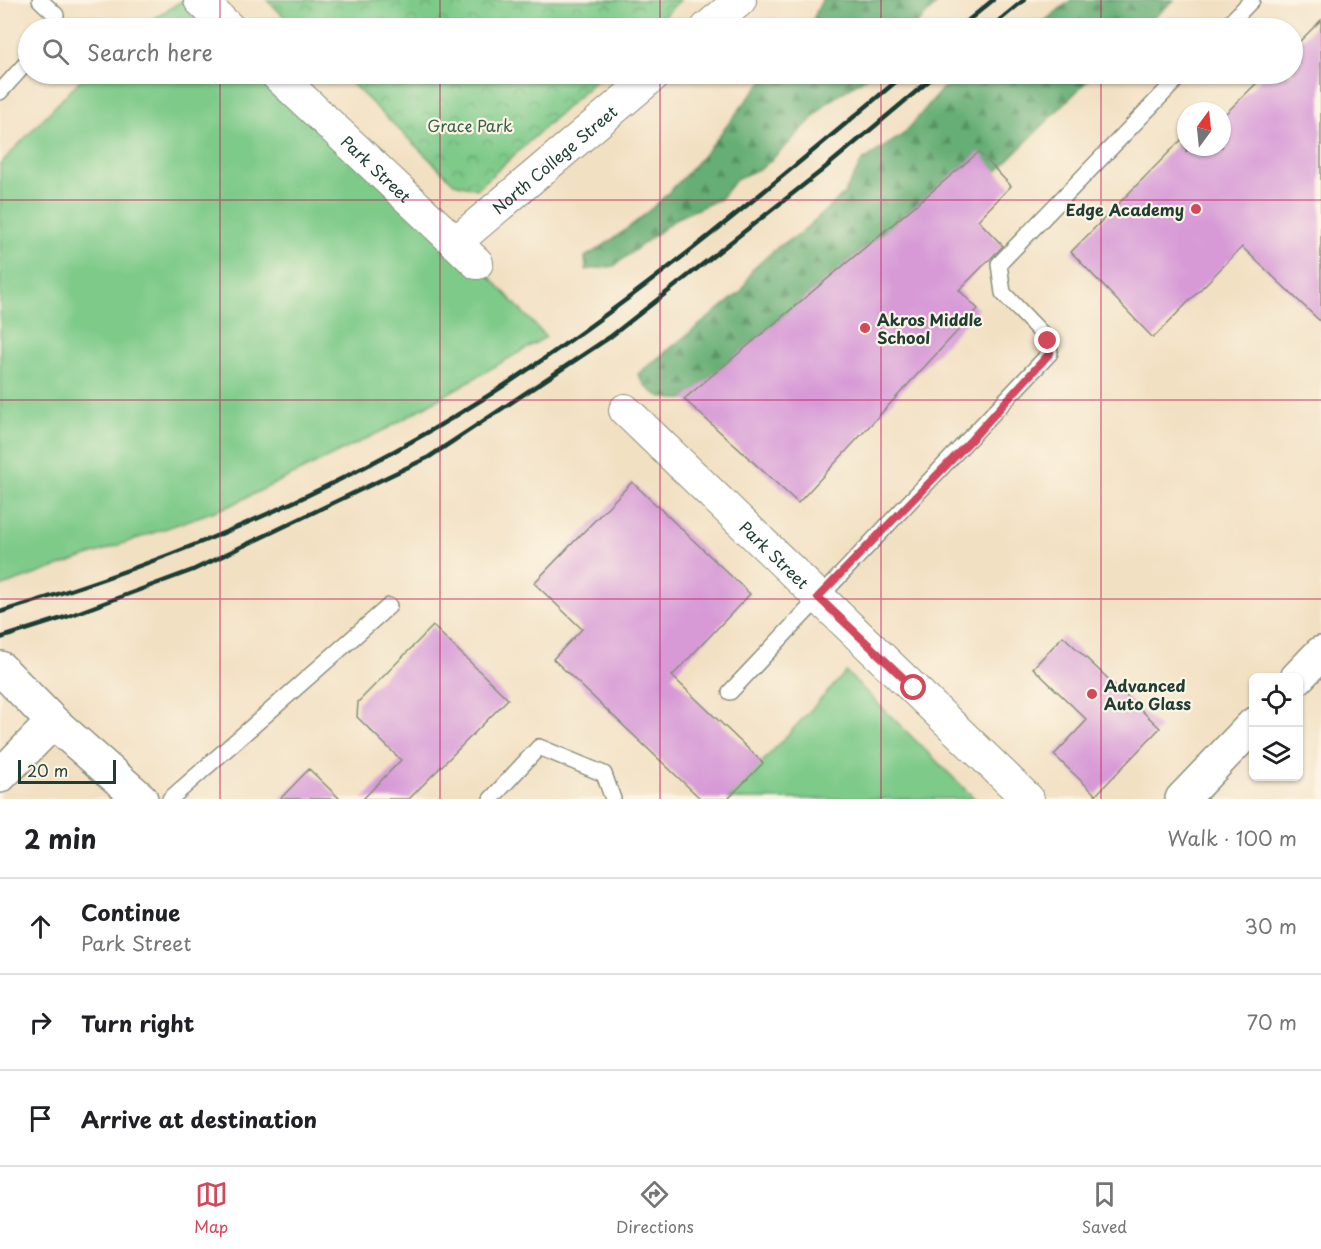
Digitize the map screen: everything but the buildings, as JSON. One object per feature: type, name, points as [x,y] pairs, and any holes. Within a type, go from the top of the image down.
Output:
[{"type":"street","points":[[200,0],[219,18]]},
{"type":"street","points":[[719,18],[740,0]]},
{"type":"street","name":"Park Street","points":[[287,84],[466,253]]},
{"type":"street","name":"North College Street","points":[[466,253],[644,84]]},
{"type":"street","name":"Park Street","points":[[625,411],[1028,799]]},
{"type":"street","points":[[1302,673],[1321,653]]},
{"type":"street","points":[[0,668],[46,715],[141,799]]},
{"type":"street","points":[[0,776],[46,715]]},
{"type":"street","points":[[1182,799],[1251,727]]},
{"type":"lane","points":[[40,0],[56,15],[55,18]]},
{"type":"lane","points":[[1235,18],[1252,0]]},
{"type":"lane","points":[[0,92],[18,72]]},
{"type":"lane","points":[[730,692],[818,597],[971,440],[1050,353],[1048,341],[1003,293],[999,264],[1172,84]]},
{"type":"lane","points":[[170,799],[389,606]]},
{"type":"lane","points":[[491,799],[538,747],[604,774],[613,799]]},
{"type":"green space","points":[[183,0],[200,0],[219,18],[155,18]]},
{"type":"green space","points":[[267,0],[680,0],[662,18],[286,18]]},
{"type":"green space","points":[[822,0],[941,0],[922,18],[814,18]]},
{"type":"green space","points":[[1071,0],[1174,0],[1153,18],[1048,18]]},
{"type":"green space","points":[[76,84],[287,84],[477,263],[546,337],[388,428],[229,506],[0,587],[0,164]]},
{"type":"green space","name":"Grace Park","points":[[352,84],[592,84],[477,189],[454,183]]},
{"type":"green space","points":[[761,84],[856,84],[828,102],[763,167],[736,179],[720,199],[677,218],[614,266],[586,270],[585,257],[622,233],[671,191],[715,141]]},
{"type":"green space","points":[[949,84],[1084,84],[997,171],[978,153],[684,399],[669,399],[651,391],[638,374],[742,291],[752,270],[779,246],[798,235],[844,194],[862,161],[904,134],[942,89]]},
{"type":"green space","points":[[846,672],[975,799],[728,799]]},
{"type":"railway","points":[[971,18],[993,0]]},
{"type":"railway","points":[[1002,18],[1024,0]]},
{"type":"railway","points":[[0,612],[137,567],[204,541],[336,481],[462,412],[573,339],[622,303],[765,191],[893,84]]},
{"type":"railway","points":[[0,638],[69,616],[193,570],[429,457],[610,337],[820,172],[925,84]]},
{"type":"place","name":"Edge Academy","points":[[1196,209]]},
{"type":"place","name":"Akros Middle School","points":[[865,328]]},
{"type":"place","name":"Advanced Auto Glass","points":[[1092,694]]},
{"type":"route","points":[[914,688],[818,597],[971,440],[1050,353],[1048,341]]}]
